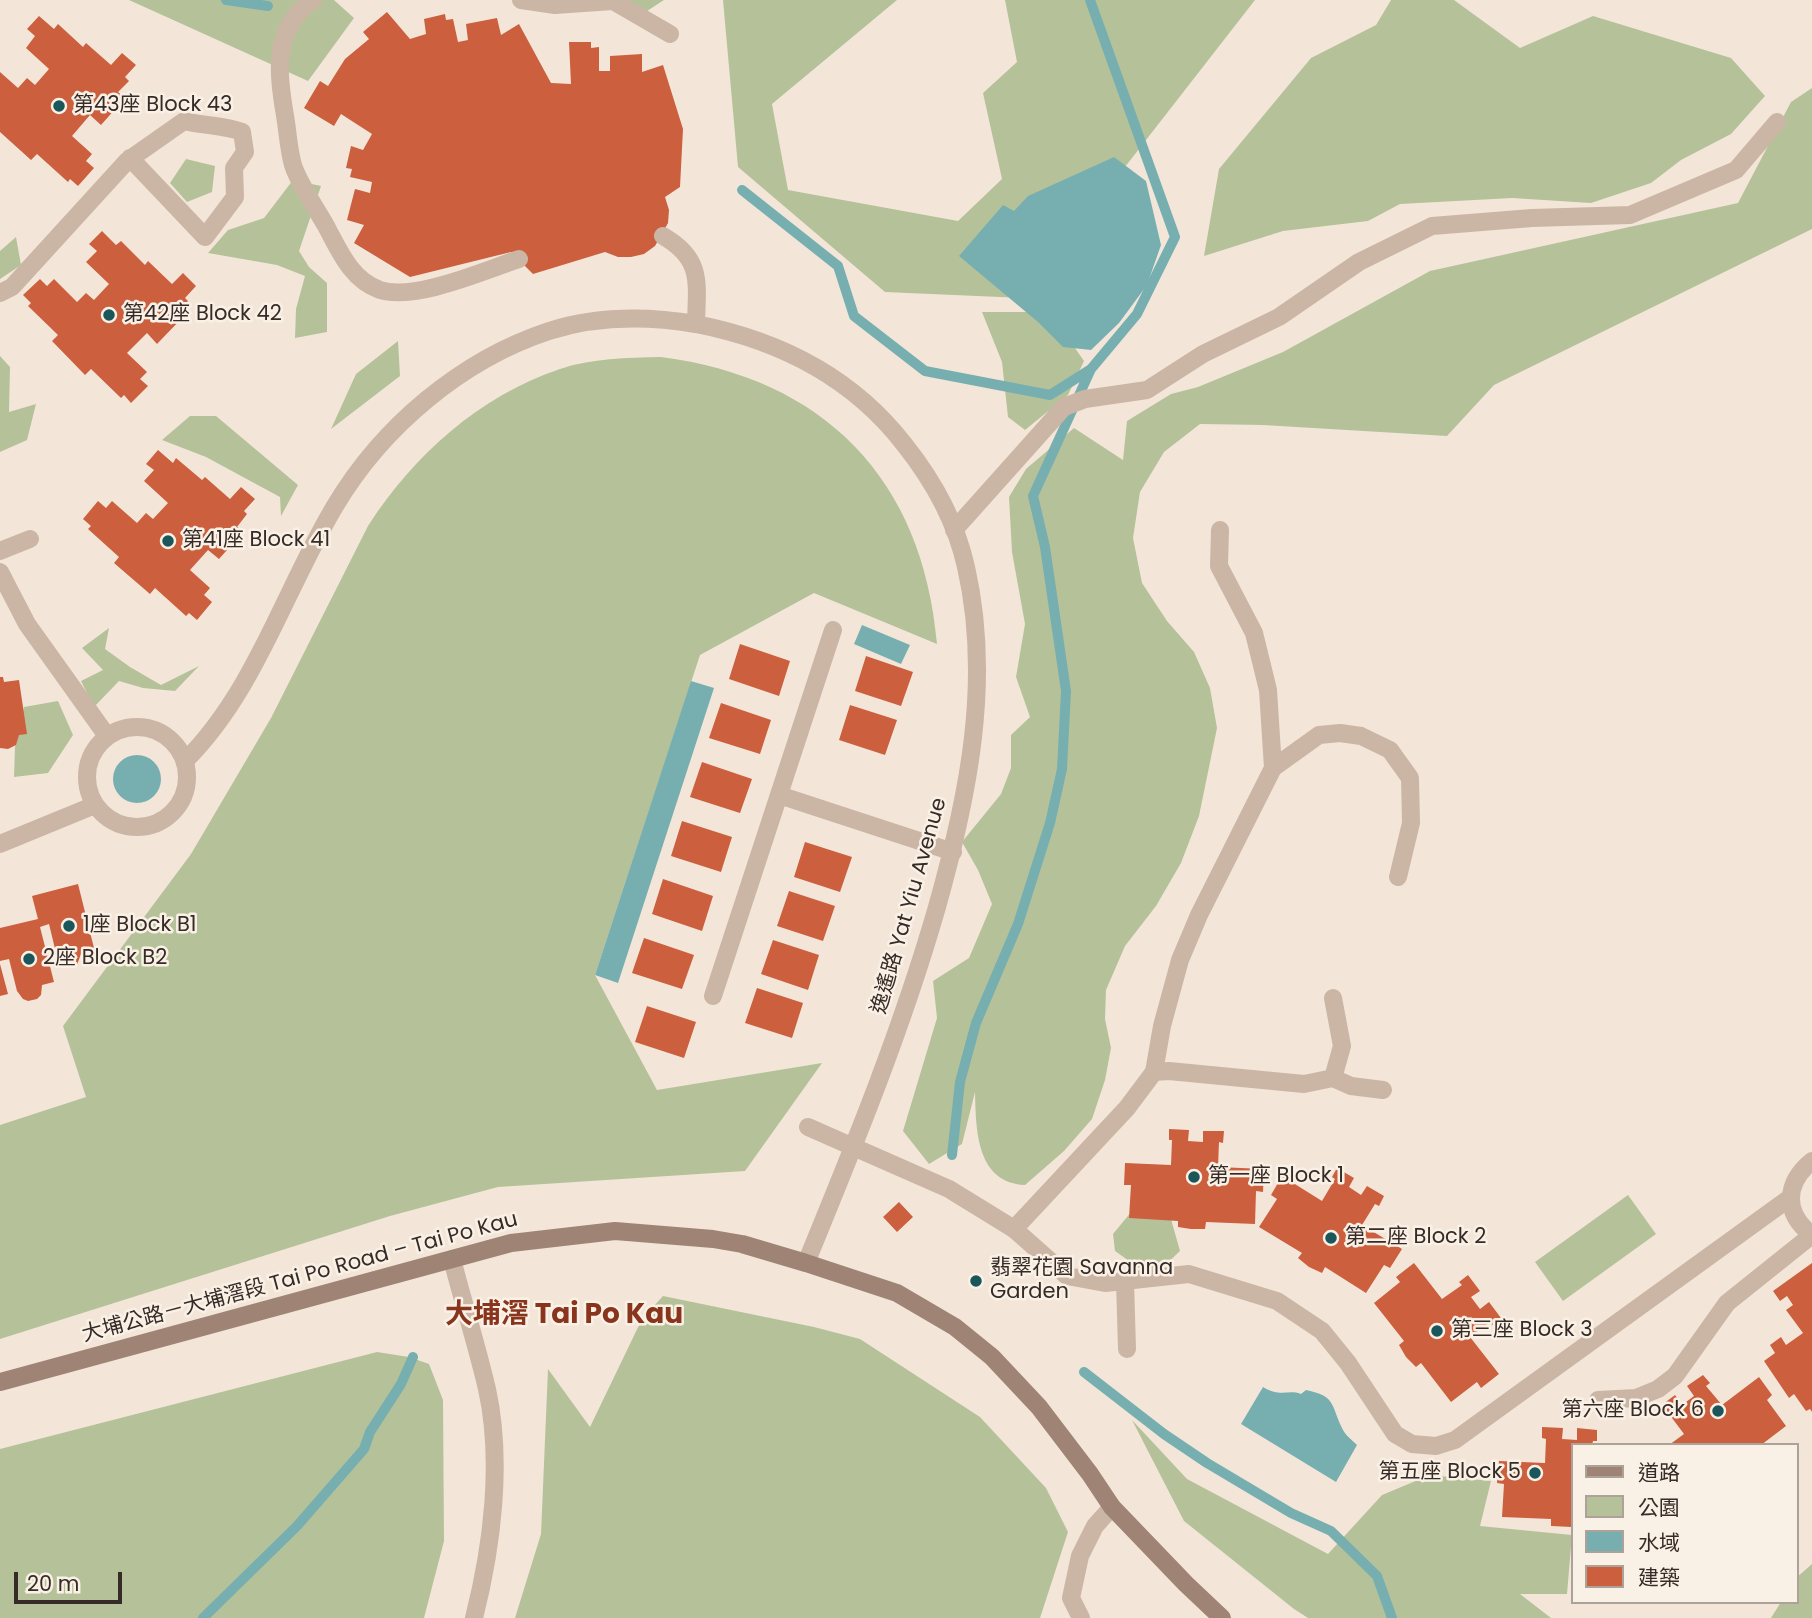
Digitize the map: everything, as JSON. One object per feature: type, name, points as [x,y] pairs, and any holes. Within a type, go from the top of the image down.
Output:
[{"type":"main road","name":"大埔公路－大埔滘段 Tai Po Road – Tai Po Kau","points":[[0,1382],[511,1244],[615,1231],[742,1244],[897,1293],[964,1334],[992,1357],[1039,1407],[1112,1507],[1185,1584],[1222,1618]]},
{"type":"street","points":[[313,0],[296,16],[285,34],[279,54],[278,75],[293,166],[347,265],[365,283],[377,289],[406,293],[519,260]]},
{"type":"street","points":[[521,0],[555,5],[612,1],[670,34]]},
{"type":"street","points":[[0,293],[12,287],[130,158],[184,121],[212,128],[228,127],[242,132],[245,152],[234,168],[235,197],[205,237],[130,158]]},
{"type":"street","points":[[954,530],[1064,407],[1085,400],[1147,390],[1203,354],[1279,317],[1359,262],[1432,226],[1532,218],[1630,215],[1736,170],[1777,122]]},
{"type":"street","points":[[663,236],[680,246],[692,260],[698,278],[696,324]]},
{"type":"street","name":"逸遙路 Yat Yiu Avenue","points":[[185,761],[210,735],[237,698],[334,507],[355,475],[379,445],[433,394],[470,369],[509,348],[550,331],[627,318],[666,319],[734,331],[770,344],[805,360],[848,388],[894,431],[918,462],[938,495],[954,530],[966,566],[976,664],[976,713],[964,807],[907,1005],[806,1263]]},
{"type":"street","points":[[1220,530],[1219,566],[1254,633],[1268,690],[1273,768]]},
{"type":"street","points":[[0,551],[30,539]]},
{"type":"street","points":[[0,572],[27,624],[107,736]]},
{"type":"street","points":[[713,996],[833,630]]},
{"type":"street","points":[[136,726],[167,735],[178,747],[185,761],[185,793],[177,807],[158,822],[135,827],[120,824],[106,816],[95,805],[86,776],[96,747],[107,736],[136,726]]},
{"type":"street","points":[[1014,1229],[1127,1108],[1154,1072],[1162,1026],[1180,960],[1199,915],[1273,768],[1319,735],[1340,733],[1361,736],[1390,750],[1410,778],[1410,823],[1398,877]]},
{"type":"street","points":[[779,795],[953,852]]},
{"type":"street","points":[[0,844],[95,805]]},
{"type":"street","points":[[1333,998],[1342,1046],[1333,1079]]},
{"type":"street","points":[[1154,1072],[1169,1071],[1304,1084],[1333,1079],[1351,1086],[1383,1090]]},
{"type":"street","points":[[808,1127],[948,1189],[1014,1229],[1067,1276],[1105,1283],[1189,1274],[1277,1301],[1322,1331],[1348,1363],[1395,1434],[1412,1444],[1436,1446],[1455,1440],[1791,1197]]},
{"type":"street","points":[[1598,1400],[1636,1398],[1658,1389],[1675,1376],[1727,1303],[1812,1234],[1796,1219],[1791,1197],[1801,1170],[1812,1161]]},
{"type":"street","points":[[452,1259],[487,1391],[493,1441],[494,1491],[490,1541],[474,1618]]},
{"type":"street","points":[[1125,1281],[1128,1349]]},
{"type":"street","points":[[1080,1618],[1071,1598],[1080,1556],[1095,1526],[1112,1507]]},
{"type":"green space","points":[[129,0],[334,0],[354,18],[308,81]]},
{"type":"green space","points":[[594,0],[664,0],[644,13]]},
{"type":"green space","points":[[723,0],[897,0],[772,104],[788,190],[958,221],[1002,179],[983,93],[1017,62],[1005,0],[1255,0],[1023,298],[885,292],[738,167]]},
{"type":"green space","points":[[1391,0],[1454,0],[1520,48],[1593,16],[1731,58],[1765,96],[1731,134],[1681,160],[1651,183],[1591,203],[1512,198],[1400,204],[1368,221],[1283,231],[1204,256],[1219,169],[1311,58],[1376,25]]},
{"type":"green space","points":[[1812,88],[1812,229],[1494,385],[1447,436],[1200,424],[1164,452],[1140,492],[1133,538],[1142,583],[1167,621],[1194,652],[1210,688],[1217,728],[1199,816],[1181,863],[1156,906],[1125,946],[1106,990],[1105,1019],[1111,1048],[1105,1080],[1092,1119],[1064,1151],[1025,1185],[1009,1182],[997,1175],[982,1152],[976,1122],[975,1092],[962,1144],[929,1164],[903,1131],[937,1018],[933,981],[969,958],[992,904],[978,870],[962,842],[1001,794],[1011,768],[1011,735],[1030,717],[1016,677],[1025,624],[1012,552],[1009,497],[1026,469],[1074,428],[1123,460],[1127,421],[1171,394],[1198,387],[1283,352],[1430,271],[1738,203],[1791,102]]},
{"type":"green space","points":[[186,159],[215,166],[212,192],[187,202],[170,183]]},
{"type":"green space","points":[[293,180],[321,186],[299,251],[309,267],[327,283],[327,332],[295,338],[296,309],[305,276],[277,265],[208,253],[228,230],[264,218]]},
{"type":"green space","points":[[16,237],[21,265],[0,279],[0,251]]},
{"type":"green space","points":[[982,312],[1050,312],[1084,361],[1068,395],[1025,430],[1008,417],[1002,362]]},
{"type":"green space","points":[[398,341],[400,376],[331,429],[356,374]]},
{"type":"green space","points":[[0,356],[10,367],[9,412],[36,404],[27,440],[0,452]]},
{"type":"green space","points":[[661,357],[719,369],[771,388],[816,414],[855,446],[886,486],[911,532],[928,585],[937,644],[814,593],[700,655],[595,975],[657,1090],[822,1063],[745,1171],[498,1187],[390,1216],[0,1339],[0,1125],[86,1097],[63,1026],[191,854],[271,718],[368,526],[406,475],[427,453],[450,431],[502,395],[572,365],[610,359]]},
{"type":"green space","points":[[190,416],[216,416],[298,485],[281,516],[280,497],[206,457],[162,440]]},
{"type":"green space","points":[[109,628],[105,649],[161,685],[199,666],[175,691],[143,688],[119,681],[94,707],[81,681],[103,670],[82,648]]},
{"type":"green space","points":[[58,701],[73,735],[48,773],[14,777],[15,747],[24,707]]},
{"type":"green space","points":[[1628,1195],[1656,1234],[1563,1301],[1535,1262]]},
{"type":"green space","points":[[1132,1211],[1169,1212],[1180,1251],[1161,1269],[1139,1268],[1115,1251],[1113,1234]]},
{"type":"green space","points":[[663,1296],[860,1339],[980,1417],[1046,1488],[1068,1532],[1040,1618],[515,1618],[541,1534],[548,1369],[590,1427],[642,1319]]},
{"type":"green space","points":[[377,1352],[409,1357],[429,1364],[443,1400],[444,1541],[424,1618],[0,1618],[0,1449]]},
{"type":"green space","points":[[1132,1420],[1187,1479],[1328,1554],[1382,1495],[1430,1475],[1491,1481],[1480,1526],[1570,1535],[1567,1594],[1520,1594],[1551,1618],[1308,1618],[1184,1521]]},
{"type":"green space","points":[[1812,1564],[1812,1618],[1771,1618],[1780,1604],[1798,1604],[1798,1576]]},
{"type":"water","points":[[1114,157],[1146,181],[1161,245],[1147,285],[1119,323],[1091,350],[1063,347],[1038,322],[959,256],[1003,205],[1014,211],[1028,196]]},
{"type":"water","points":[[862,625],[910,645],[901,664],[854,644]]},
{"type":"water","points":[[691,681],[714,688],[618,983],[595,975]]},
{"type":"water","points":[[137,755],[154,762],[161,779],[154,796],[137,803],[120,796],[113,779],[120,762]]},
{"type":"water","points":[[1263,1387],[1280,1393],[1301,1394],[1306,1390],[1328,1399],[1343,1431],[1357,1445],[1336,1482],[1241,1424]]},
{"type":"building","points":[[387,12],[410,39],[426,34],[424,19],[445,14],[446,20],[453,19],[458,42],[468,40],[466,24],[497,18],[501,35],[519,24],[551,83],[571,84],[569,42],[591,42],[591,48],[599,47],[599,71],[610,71],[610,56],[642,54],[642,72],[663,65],[683,129],[680,187],[665,197],[669,210],[668,223],[655,246],[644,254],[631,257],[618,257],[605,252],[533,274],[511,252],[410,277],[354,243],[364,225],[347,220],[355,189],[370,193],[372,182],[350,177],[352,169],[346,168],[351,146],[363,150],[372,134],[341,114],[334,126],[304,108],[320,81],[328,86],[345,59],[369,39],[363,32]]},
{"type":"building","name":"第43座 Block 43","points":[[39,16],[54,29],[58,24],[83,47],[86,43],[111,65],[122,53],[136,65],[125,77],[129,81],[118,92],[125,98],[101,125],[90,115],[72,136],[92,154],[86,161],[94,168],[78,186],[70,179],[68,182],[37,154],[31,160],[0,132],[0,72],[18,88],[27,78],[35,85],[49,69],[26,48],[35,36],[27,29]]},
{"type":"building","name":"第42座 Block 42","points":[[102,231],[116,245],[121,241],[145,265],[148,261],[172,284],[183,273],[196,286],[185,298],[188,301],[176,312],[182,318],[157,344],[147,333],[127,353],[147,372],[140,379],[148,386],[131,403],[124,395],[121,398],[91,369],[85,375],[52,341],[58,335],[28,306],[31,303],[23,295],[40,279],[47,286],[54,279],[77,302],[86,293],[94,300],[109,284],[86,262],[97,251],[89,244]]},
{"type":"building","name":"第41座 Block 41","points":[[158,450],[173,463],[176,458],[202,480],[205,477],[230,499],[241,487],[255,499],[244,511],[247,514],[237,527],[243,532],[219,559],[208,550],[190,570],[210,588],[204,595],[212,602],[197,620],[189,613],[186,616],[155,588],[150,594],[114,563],[119,557],[88,529],[91,526],[83,519],[98,501],[106,508],[112,501],[137,523],[146,513],[153,519],[168,503],[144,481],[154,470],[146,464]]},
{"type":"building","points":[[740,644],[790,661],[779,696],[729,679]]},
{"type":"building","points":[[866,656],[913,672],[901,706],[855,691]]},
{"type":"building","points":[[0,677],[3,677],[4,682],[19,680],[27,734],[19,735],[16,745],[8,749],[0,748]]},
{"type":"building","points":[[721,703],[771,720],[760,754],[709,738]]},
{"type":"building","points":[[850,705],[897,720],[885,755],[839,740]]},
{"type":"building","points":[[702,762],[752,779],[740,813],[690,797]]},
{"type":"building","points":[[682,821],[732,837],[721,872],[671,856]]},
{"type":"building","points":[[805,842],[852,857],[840,892],[794,877]]},
{"type":"building","points":[[663,879],[713,896],[702,931],[652,914]]},
{"type":"building","points":[[78,884],[94,948],[82,951],[77,965],[68,967],[57,957],[49,924],[40,927],[54,982],[42,985],[41,995],[37,999],[23,999],[17,991],[9,959],[0,961],[0,928],[38,919],[32,896]]},
{"type":"building","points":[[789,891],[835,906],[823,941],[777,926]]},
{"type":"building","points":[[644,938],[694,955],[682,989],[632,973]]},
{"type":"building","points":[[773,940],[819,955],[808,990],[761,974]]},
{"type":"building","points":[[0,964],[8,994],[0,996]]},
{"type":"building","points":[[757,988],[803,1003],[792,1038],[745,1023]]},
{"type":"building","points":[[647,1006],[696,1022],[684,1058],[635,1042]]},
{"type":"building","name":"第一座 Block 1","points":[[1169,1129],[1189,1130],[1188,1141],[1203,1142],[1203,1131],[1224,1131],[1223,1143],[1219,1142],[1218,1167],[1264,1169],[1263,1192],[1256,1191],[1255,1224],[1206,1222],[1205,1229],[1191,1229],[1178,1227],[1178,1221],[1129,1218],[1131,1185],[1124,1185],[1125,1163],[1171,1165],[1172,1140],[1169,1140]]},
{"type":"building","name":"第二座 Block 2","points":[[1337,1168],[1354,1178],[1349,1187],[1361,1195],[1367,1186],[1384,1196],[1379,1206],[1375,1204],[1362,1225],[1402,1249],[1390,1268],[1384,1265],[1366,1293],[1325,1267],[1322,1273],[1309,1267],[1298,1258],[1302,1253],[1259,1227],[1277,1199],[1271,1195],[1282,1176],[1322,1201],[1335,1179],[1332,1177]]},
{"type":"building","points":[[899,1202],[913,1217],[897,1232],[883,1217]]},
{"type":"building","name":"第三座 Block 3","points":[[1414,1263],[1442,1299],[1462,1285],[1459,1282],[1468,1275],[1480,1291],[1471,1297],[1480,1309],[1489,1302],[1501,1318],[1492,1325],[1490,1322],[1470,1337],[1499,1374],[1481,1388],[1477,1382],[1451,1402],[1421,1363],[1416,1367],[1406,1357],[1399,1345],[1404,1341],[1374,1303],[1400,1282],[1396,1277]]},
{"type":"building","points":[[1812,1263],[1812,1412],[1810,1409],[1806,1411],[1794,1394],[1789,1398],[1764,1361],[1775,1353],[1770,1345],[1781,1337],[1786,1345],[1803,1333],[1786,1310],[1793,1305],[1787,1296],[1780,1301],[1773,1291]]},
{"type":"building","name":"第六座 Block 6","points":[[1703,1375],[1710,1383],[1706,1386],[1722,1405],[1759,1377],[1772,1395],[1767,1400],[1786,1426],[1764,1443],[1672,1443],[1684,1434],[1669,1414],[1666,1417],[1659,1407],[1675,1395],[1682,1405],[1694,1396],[1687,1386]]},
{"type":"building","name":"第五座 Block 5","points":[[1542,1427],[1563,1428],[1562,1439],[1577,1440],[1577,1428],[1597,1430],[1597,1441],[1570,1443],[1570,1527],[1551,1526],[1551,1519],[1502,1517],[1504,1484],[1497,1483],[1499,1461],[1545,1463],[1546,1439],[1542,1438]]},
{"type":"waterway","points":[[226,0],[268,6]]},
{"type":"waterway","points":[[952,1155],[960,1082],[976,1023],[1018,924],[1050,823],[1062,769],[1066,691],[1045,547],[1033,496],[1091,369],[1137,314],[1175,237],[1090,0]]},
{"type":"waterway","points":[[742,190],[838,266],[854,316],[925,371],[1050,395],[1091,369]]},
{"type":"waterway","points":[[203,1618],[297,1526],[364,1449],[370,1432],[401,1384],[413,1357]]},
{"type":"waterway","points":[[1084,1372],[1164,1434],[1207,1463],[1291,1513],[1331,1531],[1377,1576],[1392,1618]]},
{"type":"place","name":"第43座 Block 43","points":[[59,106]]},
{"type":"place","name":"第42座 Block 42","points":[[109,315]]},
{"type":"place","name":"第41座 Block 41","points":[[168,541]]},
{"type":"place","name":"1座 Block B1","points":[[69,926]]},
{"type":"place","name":"2座 Block B2","points":[[29,959]]},
{"type":"place","name":"第一座 Block 1","points":[[1194,1177]]},
{"type":"place","name":"第二座 Block 2","points":[[1331,1238]]},
{"type":"place","name":"翡翠花園 Savanna Garden","points":[[976,1281]]},
{"type":"place","name":"第三座 Block 3","points":[[1437,1331]]},
{"type":"place","name":"第六座 Block 6","points":[[1718,1411]]},
{"type":"place","name":"第五座 Block 5","points":[[1535,1473]]},
{"type":"district","name":"大埔滘 Tai Po Kau","points":[[564,1316]]}]
